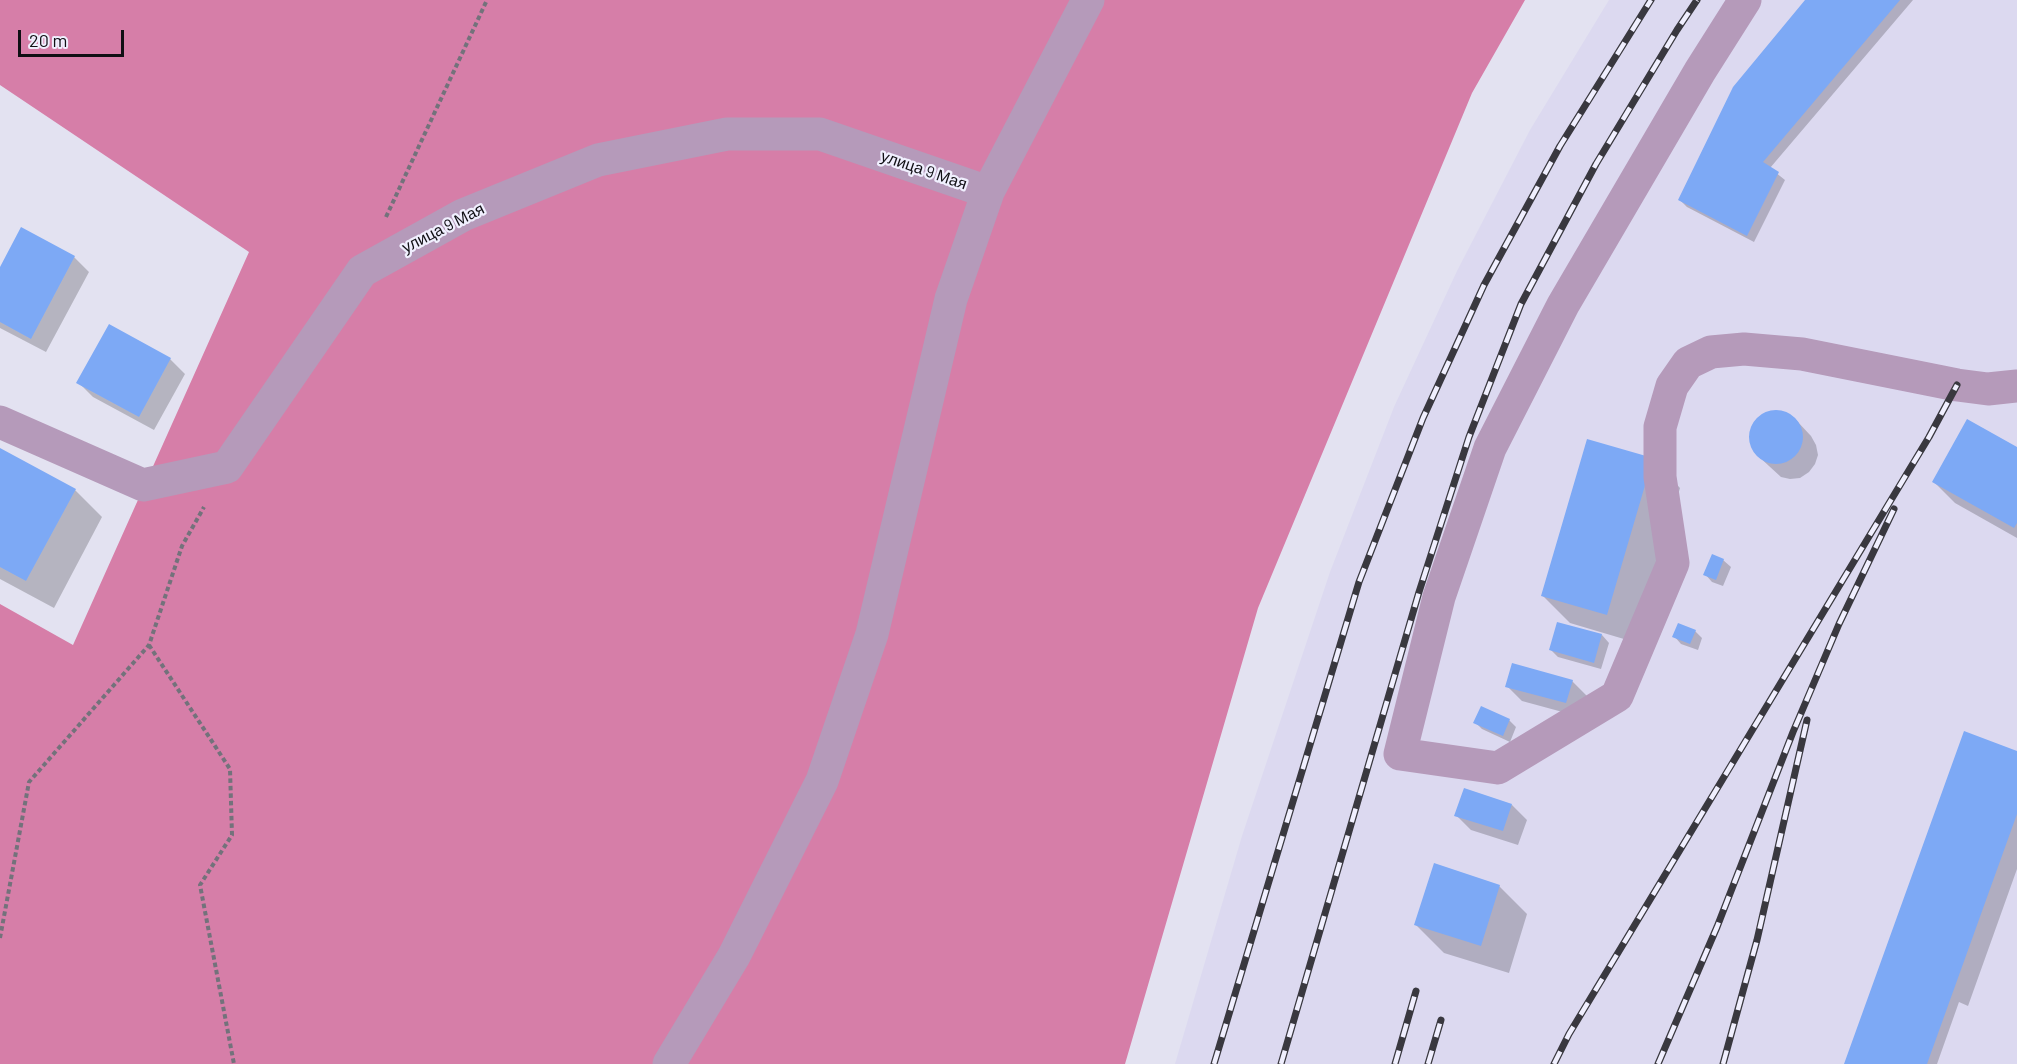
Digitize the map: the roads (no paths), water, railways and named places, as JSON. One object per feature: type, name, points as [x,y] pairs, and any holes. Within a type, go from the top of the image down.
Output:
[{"type":"street","points":[[669,1064],[734,956],[822,781],[872,634],[951,299],[988,192],[1088,0]]},
{"type":"street","points":[[1745,0],[1700,71],[1563,305],[1490,448],[1439,597],[1400,754],[1498,768],[1617,696],[1673,563],[1660,477],[1660,427],[1672,386],[1688,363],[1711,352],[1744,349],[1802,354],[1957,386],[1988,389],[2017,386]]},
{"type":"street","name":"улица 9 Мая","points":[[0,422],[143,485],[226,467],[362,271],[463,214],[598,160],[727,134],[820,134],[988,192]]},
{"type":"railway","points":[[1214,1064],[1359,582],[1423,418],[1484,285],[1560,146],[1651,0]]},
{"type":"railway","points":[[1281,1064],[1419,592],[1469,437],[1521,304],[1596,164],[1697,0]]},
{"type":"railway","points":[[1554,1064],[1569,1034],[1929,437],[1957,385]]},
{"type":"railway","points":[[1658,1064],[1717,927],[1793,732],[1839,624],[1894,509]]},
{"type":"railway","points":[[1723,1064],[1757,940],[1807,720]]},
{"type":"railway","points":[[1395,1064],[1416,991]]},
{"type":"railway","points":[[1428,1064],[1441,1020]]}]
